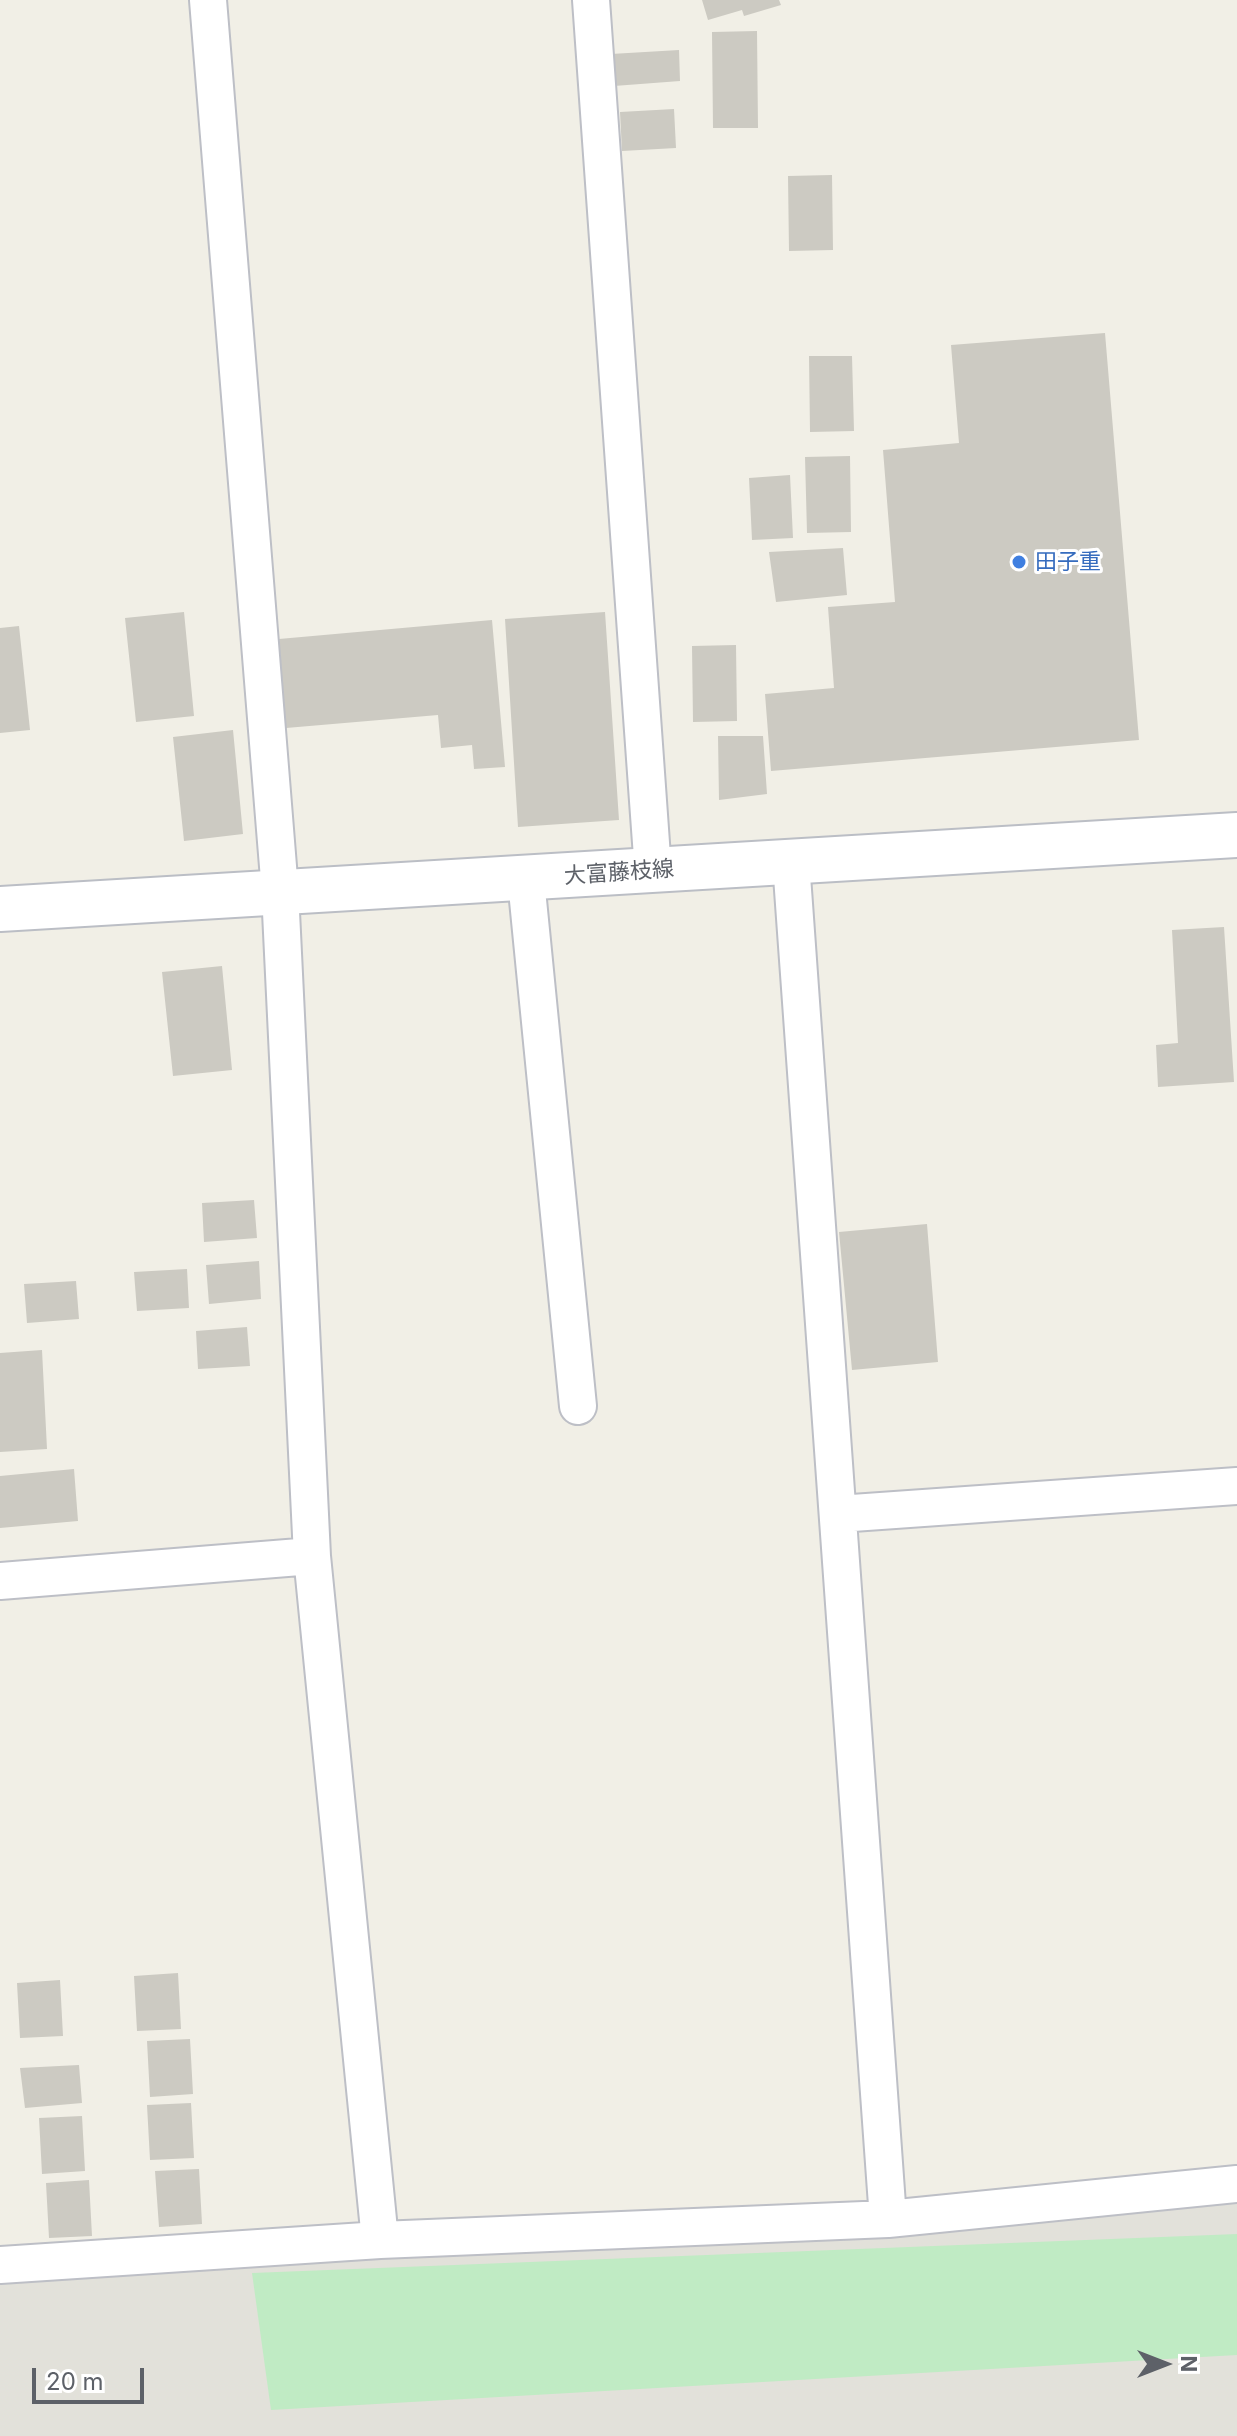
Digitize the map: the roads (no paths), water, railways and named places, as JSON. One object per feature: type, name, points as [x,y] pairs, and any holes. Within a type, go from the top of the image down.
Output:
[{"type":"main road","name":"大富藤枝線","points":[[0,909],[280,891],[526,880],[1237,835]]},
{"type":"street","points":[[208,0],[280,891],[312,1556],[380,2240]]},
{"type":"street","points":[[591,0],[653,871]]},
{"type":"street","points":[[791,862],[888,2219]]},
{"type":"street","points":[[526,880],[578,1406]]},
{"type":"street","points":[[838,1514],[1237,1486]]},
{"type":"street","points":[[0,1581],[312,1556]]},
{"type":"street","points":[[0,2265],[380,2240],[888,2219],[1237,2184]]},
{"type":"place","name":"田子重","points":[[1019,562]]}]
